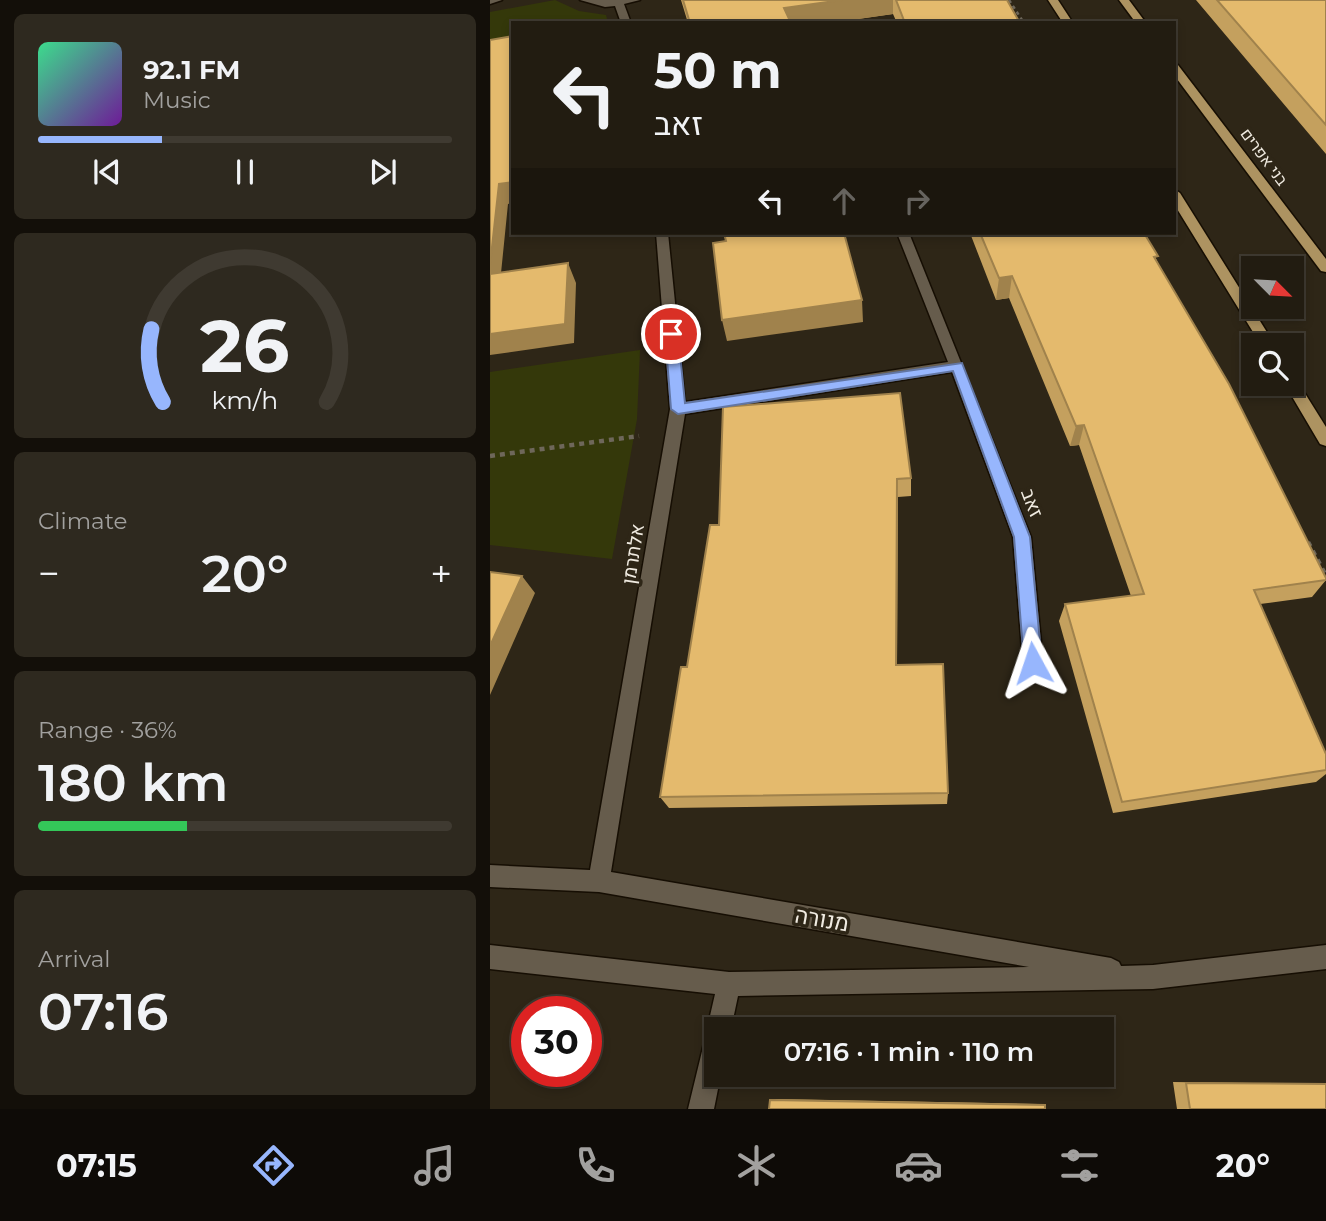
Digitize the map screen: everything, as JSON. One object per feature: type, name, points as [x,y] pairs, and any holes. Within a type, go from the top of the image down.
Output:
[{"type":"main road","points":[[1053,0],[1067,21]]},
{"type":"main road","points":[[1124,0],[1140,21]]},
{"type":"main road","name":"בני אפרים","points":[[1176,70],[1326,268]]},
{"type":"main road","points":[[1176,196],[1261,333]]},
{"type":"main road","points":[[1299,396],[1326,440]]},
{"type":"street","points":[[490,1],[497,0]]},
{"type":"street","points":[[584,0],[619,3],[635,0]]},
{"type":"street","points":[[619,3],[625,21]]},
{"type":"street","name":"אלתרמן","points":[[599,881],[678,409],[662,235]]},
{"type":"street","name":"זאב","points":[[904,235],[1022,537],[1033,663]]},
{"type":"street","points":[[678,409],[957,366]]},
{"type":"street","name":"מנורה","points":[[490,876],[599,881],[1153,977]]},
{"type":"street","name":"מנורה","points":[[490,957],[729,984],[1153,977],[1326,957]]},
{"type":"street","points":[[722,1017],[729,984]]},
{"type":"street","points":[[701,1109],[706,1087]]},
{"type":"path","points":[[1009,0],[1023,21]]},
{"type":"path","points":[[490,456],[674,432]]},
{"type":"path","points":[[1306,539],[1326,576]]},
{"type":"green space","points":[[555,0],[579,11],[606,15],[608,21],[511,21],[511,51],[490,55],[490,12]]},
{"type":"green space","points":[[640,350],[637,419],[612,559],[490,545],[490,372]]},
{"type":"building","points":[[683,0],[842,0],[784,8],[790,21],[689,21]]},
{"type":"building","points":[[896,0],[1007,0],[1019,21],[904,21]]},
{"type":"building","points":[[1217,0],[1326,0],[1326,125]]},
{"type":"building","points":[[511,36],[511,182],[499,184],[490,265],[490,40]]},
{"type":"building","points":[[724,235],[845,235],[862,300],[722,320],[713,243],[726,241]]},
{"type":"building","points":[[981,235],[1145,235],[1158,256],[1154,257],[1229,384],[1326,578],[1254,590],[1326,754],[1326,770],[1122,802],[1065,604],[1144,594],[1084,425],[1076,426],[1012,276],[999,278]]},
{"type":"building","points":[[568,263],[565,324],[490,334],[490,274]]},
{"type":"building","points":[[900,393],[911,478],[897,479],[896,665],[943,664],[948,793],[660,797],[681,667],[687,667],[710,525],[719,525],[723,407]]},
{"type":"building","points":[[490,572],[522,576],[490,646]]},
{"type":"building","points":[[1186,1083],[1326,1084],[1326,1109],[1190,1109]]},
{"type":"building","points":[[770,1100],[1045,1105],[1045,1109],[769,1109]]},
{"type":"route","points":[[671,334],[678,409],[957,366],[1022,537],[1033,663]]}]
